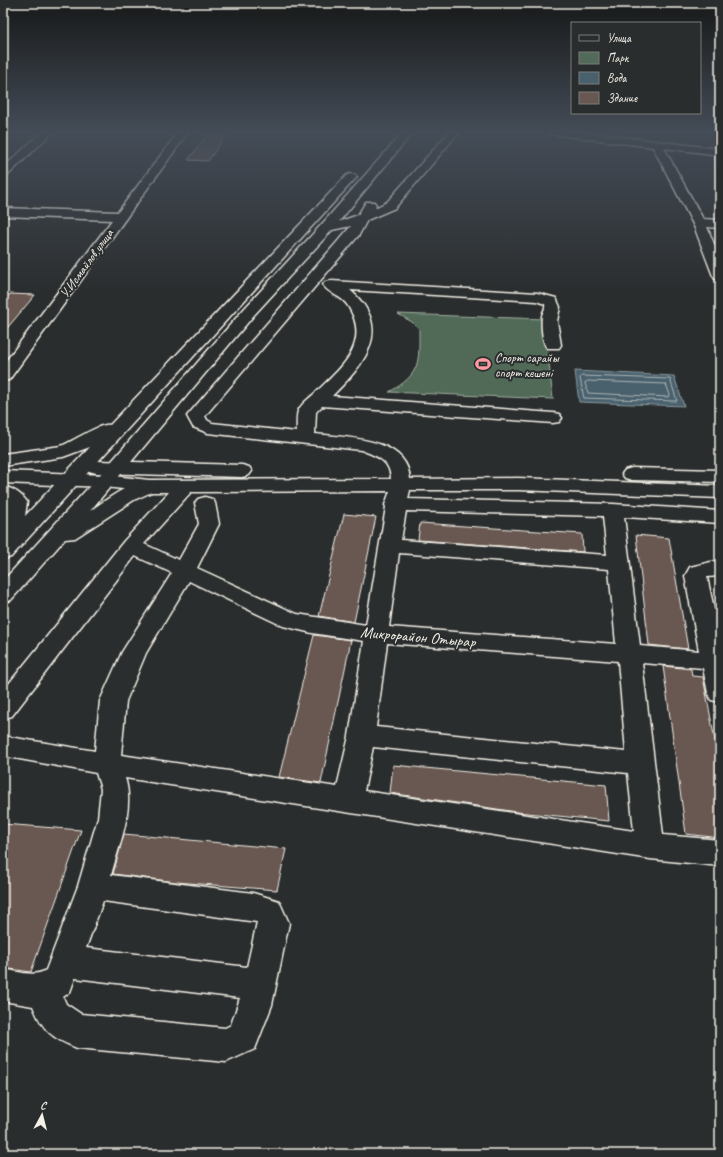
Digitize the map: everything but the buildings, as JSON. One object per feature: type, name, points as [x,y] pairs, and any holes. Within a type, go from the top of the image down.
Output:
[{"type":"main road","name":"У.Исмайлов улица","points":[[3,376],[143,185]]},
{"type":"main road","points":[[6,549],[344,185]]},
{"type":"main road","points":[[3,595],[111,474],[249,312],[327,227],[362,185]]},
{"type":"main road","points":[[327,227],[343,225],[367,211],[391,205],[408,185]]},
{"type":"main road","points":[[685,185],[709,224],[720,249]]},
{"type":"main road","points":[[353,196],[362,203],[367,211]]},
{"type":"main road","points":[[348,801],[362,736],[398,486],[390,456],[379,450],[363,445],[306,437],[208,428],[199,422],[196,416],[354,232],[367,211]]},
{"type":"main road","points":[[3,212],[119,216]]},
{"type":"main road","points":[[709,224],[720,276]]},
{"type":"main road","points":[[327,227],[342,228],[354,232]]},
{"type":"main road","points":[[306,437],[307,411],[316,400],[356,361],[364,347],[366,338],[365,326],[352,299],[345,292],[314,279]]},
{"type":"main road","points":[[331,285],[537,297],[546,299],[551,301],[552,307],[549,312],[549,319],[553,345]]},
{"type":"main road","points":[[228,309],[249,312]]},
{"type":"main road","points":[[316,400],[553,418]]},
{"type":"main road","points":[[3,461],[63,451],[76,447],[124,421]]},
{"type":"main road","points":[[3,461],[76,473]]},
{"type":"main road","points":[[398,486],[506,470],[720,476]]},
{"type":"main road","points":[[3,477],[76,473],[111,474],[242,471],[398,486],[613,510],[720,517]]},
{"type":"main road","points":[[111,474],[149,486],[398,486],[518,484],[720,492]]},
{"type":"main road","points":[[44,548],[127,496],[149,486]]},
{"type":"main road","points":[[3,709],[131,546],[184,486]]},
{"type":"main road","points":[[3,492],[17,502],[6,549]]},
{"type":"main road","points":[[3,986],[31,990],[45,990],[58,981],[64,961],[93,886],[113,811],[115,789],[107,764],[112,701],[134,652],[185,570],[209,524],[205,503]]},
{"type":"main road","points":[[613,510],[650,846]]},
{"type":"main road","name":"Микрорайон Отырар","points":[[131,546],[291,620],[319,626],[376,633],[628,652],[717,661]]},
{"type":"main road","points":[[389,546],[618,563]]},
{"type":"main road","points":[[720,570],[703,570],[698,572],[696,576],[717,661],[720,693]]},
{"type":"main road","points":[[362,736],[640,764]]},
{"type":"main road","points":[[3,746],[107,764],[348,801],[650,846],[720,853]]},
{"type":"main road","points":[[45,990],[49,1008],[61,1022],[77,1031],[226,1045],[243,1037],[255,1005],[273,923],[268,911],[253,907],[93,886]]},
{"type":"main road","points":[[64,961],[260,984]]},
{"type":"green space","name":"Спорт сарайы спорт кешені","points":[[398,314],[544,319],[553,399],[389,392],[399,386],[413,373],[419,351],[419,329],[412,322]]},
{"type":"water","points":[[575,371],[674,376],[684,406],[579,402]]},
{"type":"place","name":"Спорт сарайы спорт кешені","points":[[483,364]]}]
